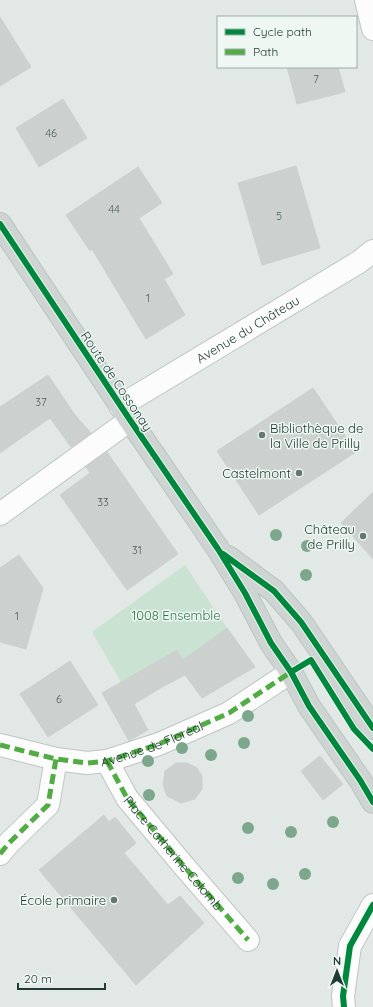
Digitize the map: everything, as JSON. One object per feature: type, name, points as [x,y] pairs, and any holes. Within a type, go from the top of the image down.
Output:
[{"type":"main road","name":"Route de Cossonay","points":[[0,224],[125,413],[218,549],[245,593],[271,643],[291,672],[309,706],[360,780],[373,802]]},
{"type":"main road","name":"Route de Cossonay","points":[[218,549],[274,591],[301,622],[373,728]]},
{"type":"street","points":[[366,0],[373,29]]},
{"type":"street","name":"Avenue du Château","points":[[0,514],[125,413],[359,262],[373,251]]},
{"type":"street","name":"Avenue de Floréal","points":[[0,745],[56,759],[87,764],[107,761],[159,744],[229,713],[291,672]]},
{"type":"street","points":[[0,854],[9,843],[48,805],[56,759]]},
{"type":"street","name":"Place Catherine Colomb","points":[[107,761],[127,798],[248,940]]},
{"type":"street","points":[[344,1007],[342,996],[350,946],[373,905]]},
{"type":"green space","name":"1008 Ensemble","points":[[185,565],[227,628],[183,660],[177,650],[121,682],[92,632]]},
{"type":"building","points":[[0,17],[31,67],[0,86]]},
{"type":"building","points":[[287,68],[338,68],[345,92],[297,104]]},
{"type":"building","points":[[63,99],[87,138],[39,167],[16,128]]},
{"type":"building","points":[[296,166],[320,248],[262,265],[238,183]]},
{"type":"building","points":[[138,167],[162,203],[139,218],[173,274],[164,279],[185,315],[146,339],[92,249],[90,251],[66,215]]},
{"type":"building","points":[[48,375],[75,415],[91,433],[71,447],[50,418],[0,453],[0,407]]},
{"type":"building","points":[[313,388],[356,452],[259,515],[217,451]]},
{"type":"building","points":[[107,452],[178,554],[127,590],[60,495],[90,473],[86,467]]},
{"type":"building","name":"Château de Prilly","points":[[373,492],[373,559],[341,523]]},
{"type":"building","points":[[19,555],[43,588],[26,649],[0,642],[0,568]]},
{"type":"building","points":[[227,628],[255,667],[202,698],[185,675],[164,686],[134,704],[148,730],[129,741],[102,693],[177,650],[183,660]]},
{"type":"building","points":[[70,661],[98,705],[48,737],[20,694]]},
{"type":"building","points":[[320,756],[343,784],[323,800],[301,771]]},
{"type":"building","points":[[176,763],[187,763],[197,768],[202,776],[202,789],[195,799],[181,803],[167,796],[163,785],[165,771]]},
{"type":"building","name":"École primaire","points":[[104,815],[109,822],[115,817],[136,843],[124,853],[168,905],[180,896],[204,923],[136,985],[39,870]]},
{"type":"marked path","points":[[0,745],[56,759],[87,763],[107,761],[159,744],[229,713],[291,672]]},
{"type":"marked path","points":[[0,854],[9,843],[48,805],[56,759]]},
{"type":"marked path","points":[[107,761],[127,798],[248,940]]},
{"type":"cycle path","points":[[0,224],[130,420],[218,549],[245,593],[271,643],[291,672],[309,706],[360,780],[373,802]]},
{"type":"cycle path","points":[[223,554],[274,591],[301,622],[373,728]]},
{"type":"cycle path","points":[[291,672],[311,660],[354,729],[373,749]]},
{"type":"cycle path","points":[[344,1007],[343,996],[350,946],[373,905]]},
{"type":"place","name":"Bibliothèque de la Ville de Prilly","points":[[262,435]]},
{"type":"place","name":"Castelmont","points":[[299,473]]},
{"type":"place","name":"Château de Prilly","points":[[363,536]]},
{"type":"place","name":"École primaire","points":[[114,900]]}]
